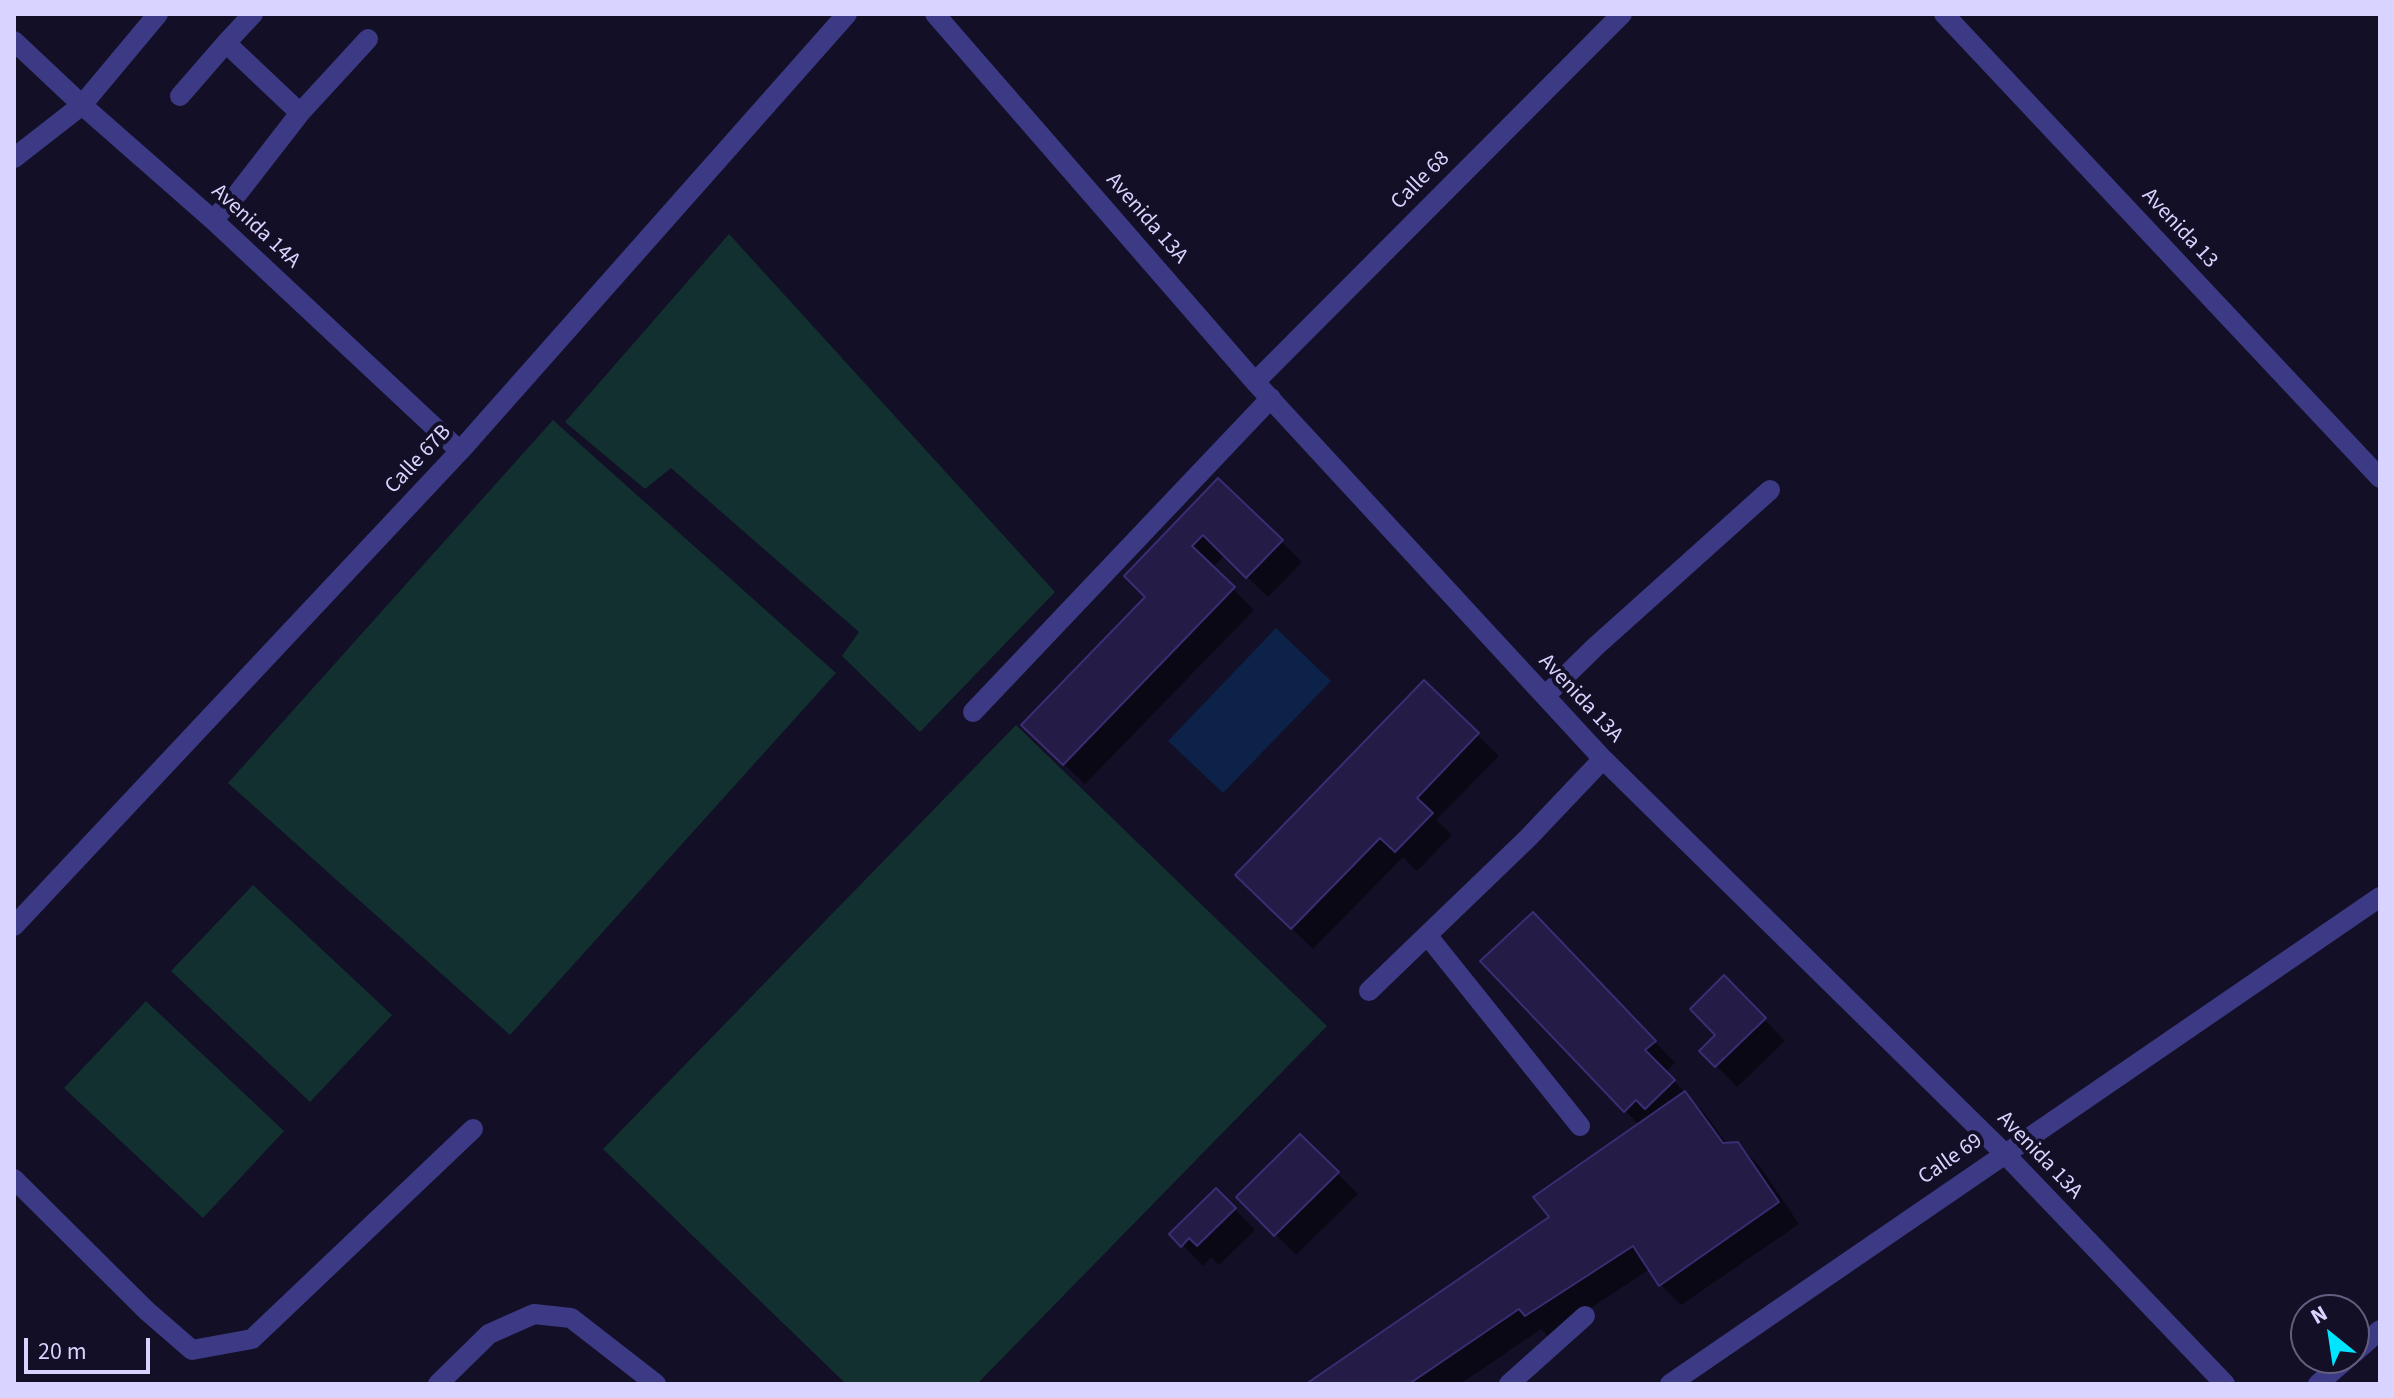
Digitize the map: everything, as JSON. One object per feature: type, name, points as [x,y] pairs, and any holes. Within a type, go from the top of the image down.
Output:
[{"type":"street","points":[[14,158],[82,105],[158,14]]},
{"type":"street","points":[[180,96],[253,14]]},
{"type":"street","name":"Calle 67B","points":[[14,926],[460,451],[847,14]]},
{"type":"street","name":"Avenida 13A","points":[[935,14],[1255,382],[1603,759],[2004,1153],[2225,1384]]},
{"type":"street","name":"Calle 68","points":[[1255,382],[1622,14]]},
{"type":"street","name":"Avenida 13","points":[[1944,14],[2380,478]]},
{"type":"street","points":[[213,220],[300,113],[368,39]]},
{"type":"street","name":"Avenida 14A","points":[[14,41],[213,220],[460,451]]},
{"type":"street","points":[[226,43],[300,113]]},
{"type":"street","points":[[973,712],[1271,398]]},
{"type":"street","points":[[1545,696],[1770,490]]},
{"type":"street","points":[[1369,991],[1528,838],[1603,759]]},
{"type":"street","name":"Calle 69","points":[[1670,1384],[2380,897]]},
{"type":"street","points":[[1427,935],[1580,1126]]},
{"type":"street","points":[[14,1179],[147,1311],[192,1350],[252,1339],[473,1129]]},
{"type":"street","points":[[438,1384],[489,1334],[534,1314],[571,1318],[656,1384]]},
{"type":"street","points":[[1509,1384],[1585,1316]]},
{"type":"green space","points":[[729,234],[1055,592],[920,732],[842,656],[859,632],[671,468],[645,489],[565,422]]},
{"type":"green space","points":[[553,420],[836,673],[510,1035],[228,783]]},
{"type":"green space","points":[[1016,725],[1327,1026],[977,1384],[846,1384],[603,1149]]},
{"type":"green space","points":[[253,885],[392,1015],[310,1102],[171,971]]},
{"type":"green space","points":[[146,1001],[284,1131],[203,1218],[64,1088]]},
{"type":"water","points":[[1276,628],[1331,681],[1223,793],[1168,741]]},
{"type":"building","points":[[1218,478],[1283,540],[1246,578],[1203,535],[1192,546],[1235,587],[1063,765],[1021,725],[1145,597],[1124,576]]},
{"type":"building","points":[[1424,680],[1479,733],[1417,798],[1433,813],[1395,852],[1380,838],[1291,929],[1235,875]]},
{"type":"building","points":[[1533,912],[1656,1041],[1645,1050],[1675,1080],[1645,1109],[1636,1100],[1624,1112],[1480,961]]},
{"type":"building","points":[[1724,975],[1766,1018],[1715,1067],[1699,1051],[1715,1035],[1690,1009]]},
{"type":"building","points":[[1685,1091],[1723,1143],[1738,1142],[1779,1202],[1659,1286],[1633,1246],[1525,1316],[1519,1309],[1409,1384],[1306,1384],[1549,1217],[1533,1197]]},
{"type":"building","points":[[1300,1134],[1339,1172],[1274,1236],[1236,1197]]},
{"type":"building","points":[[1216,1188],[1236,1208],[1197,1246],[1189,1238],[1181,1247],[1169,1234]]}]
